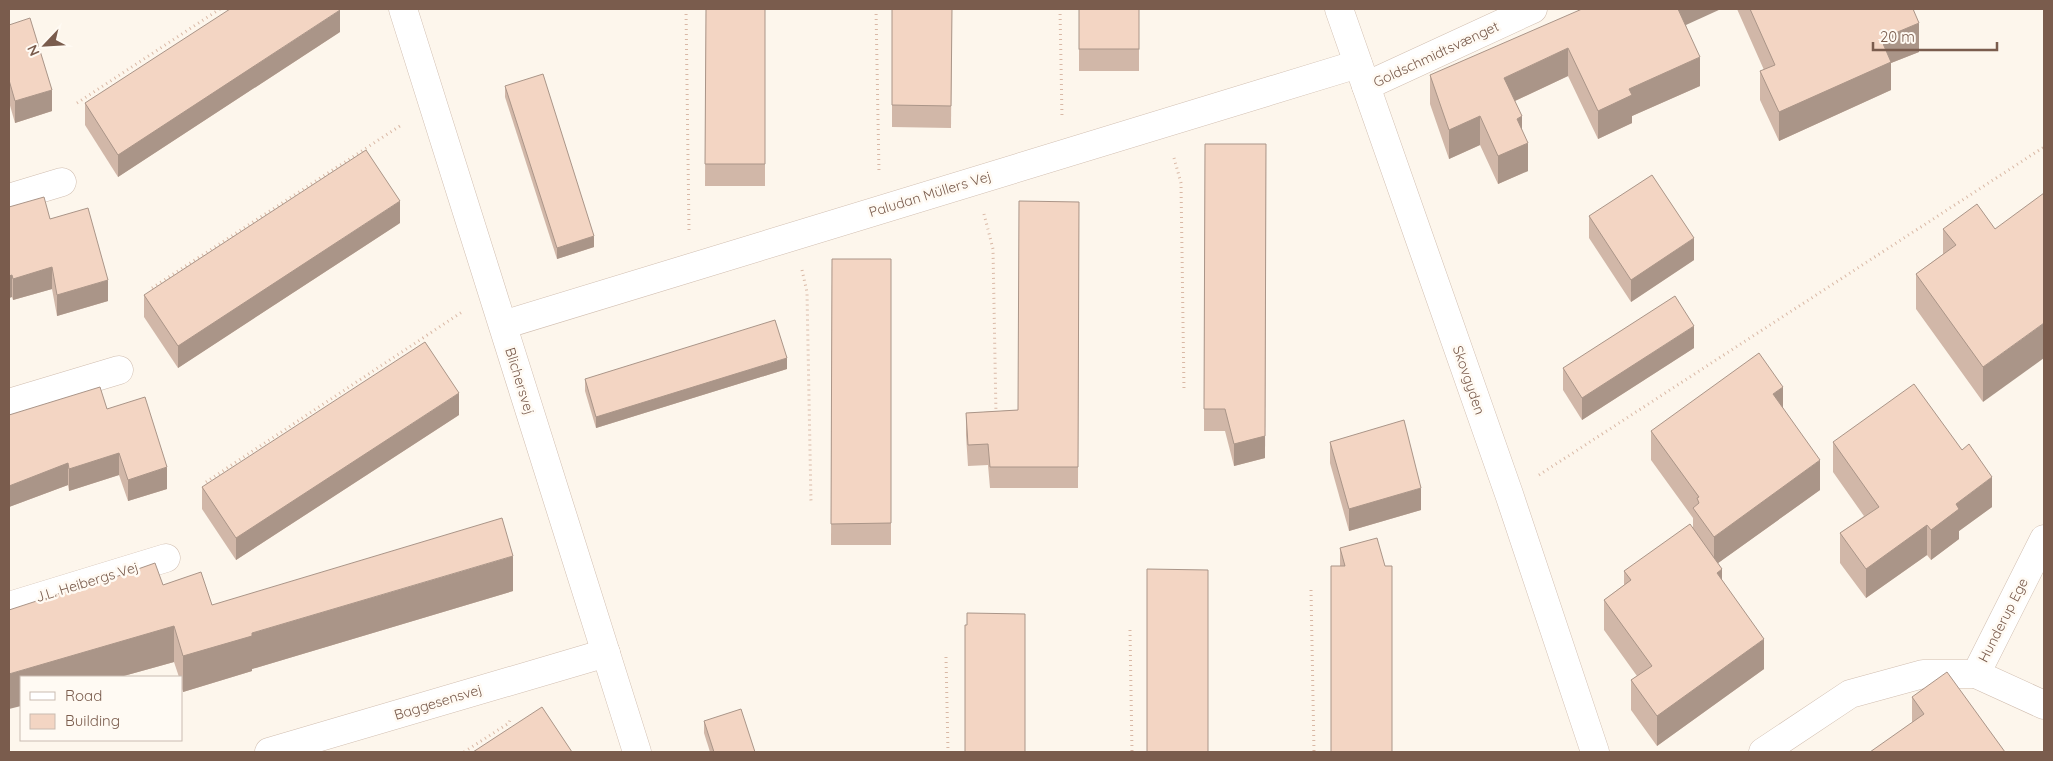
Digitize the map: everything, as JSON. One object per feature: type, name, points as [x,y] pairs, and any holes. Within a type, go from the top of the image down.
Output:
[{"type":"street","name":"Blichersvej","points":[[403,9],[637,752]]},
{"type":"street","name":"Skovgyden","points":[[1339,9],[1509,494],[1595,752]]},
{"type":"street","name":"Goldschmidtsvænget","points":[[1362,75],[1533,9]]},
{"type":"street","name":"Paludan Müllers Vej","points":[[503,325],[1164,123],[1362,75]]},
{"type":"street","points":[[9,198],[62,182]]},
{"type":"street","points":[[9,403],[119,370]]},
{"type":"street","name":"Hunderup Ege","points":[[1976,674],[2044,539]]},
{"type":"street","name":"J.L. Heibergs Vej","points":[[9,606],[166,558]]},
{"type":"street","name":"Baggesensvej","points":[[269,752],[606,653]]},
{"type":"street","name":"Hunderup Ege","points":[[1763,752],[1850,694],[1923,674],[1976,674],[2044,705]]},
{"type":"path","points":[[77,103],[220,9]]},
{"type":"path","points":[[686,9],[690,268]]},
{"type":"path","points":[[876,9],[879,210]]},
{"type":"path","points":[[1060,9],[1062,154]]},
{"type":"path","points":[[152,288],[433,104]]},
{"type":"path","points":[[1164,123],[1181,183],[1184,391]]},
{"type":"path","points":[[1509,494],[2044,147]]},
{"type":"path","points":[[975,181],[993,249],[996,418]]},
{"type":"path","points":[[793,236],[807,292],[811,504]]},
{"type":"path","points":[[206,482],[493,292]]},
{"type":"path","points":[[1311,590],[1314,752]]},
{"type":"path","points":[[1130,630],[1132,752]]},
{"type":"path","points":[[946,657],[948,752]]},
{"type":"building","points":[[230,9],[340,10],[118,155],[85,103]]},
{"type":"building","points":[[706,9],[765,9],[765,164],[705,164]]},
{"type":"building","points":[[892,9],[952,9],[951,106],[892,105]]},
{"type":"building","points":[[1079,9],[1139,9],[1139,49],[1079,49]]},
{"type":"building","points":[[1582,9],[1678,9],[1700,57],[1629,89],[1632,95],[1598,111],[1568,48],[1504,78],[1522,116],[1517,119],[1528,143],[1498,156],[1480,116],[1449,130],[1430,75]]},
{"type":"building","points":[[1750,9],[1913,9],[1919,23],[1881,39],[1891,62],[1779,112],[1760,71],[1775,65]]},
{"type":"building","points":[[30,18],[52,90],[15,101],[9,80],[9,25]]},
{"type":"building","points":[[543,74],[594,236],[557,248],[505,86]]},
{"type":"building","points":[[1205,144],[1266,144],[1265,436],[1234,444],[1225,409],[1204,409]]},
{"type":"building","points":[[366,150],[400,201],[178,346],[144,295]]},
{"type":"building","points":[[1652,175],[1694,238],[1631,280],[1589,216]]},
{"type":"building","points":[[2044,193],[2044,323],[1983,367],[1916,274],[1956,245],[1943,229],[1977,204],[1995,229]]},
{"type":"building","points":[[44,197],[50,219],[88,208],[108,280],[57,295],[52,267],[13,279],[12,275],[9,276],[9,207]]},
{"type":"building","points":[[1019,201],[1079,202],[1078,467],[990,467],[988,444],[968,445],[966,413],[1018,410]]},
{"type":"building","points":[[832,259],[891,259],[891,523],[831,524]]},
{"type":"building","points":[[1675,296],[1694,326],[1582,398],[1563,368]]},
{"type":"building","points":[[775,320],[787,358],[596,417],[585,379]]},
{"type":"building","points":[[425,342],[459,393],[236,538],[202,487]]},
{"type":"building","points":[[1759,353],[1783,387],[1773,394],[1820,460],[1714,537],[1693,508],[1699,503],[1697,498],[1699,497],[1651,431]]},
{"type":"building","points":[[1914,384],[1962,450],[1969,444],[1992,477],[1956,504],[1959,509],[1931,530],[1927,525],[1866,569],[1840,533],[1879,507],[1833,442]]},
{"type":"building","points":[[100,387],[107,409],[145,397],[167,467],[128,480],[119,453],[69,469],[68,463],[9,486],[9,415]]},
{"type":"building","points":[[1404,420],[1421,488],[1349,509],[1330,442]]},
{"type":"building","points":[[502,518],[513,556],[252,633],[252,636],[183,656],[174,626],[9,674],[9,610],[104,579],[104,581],[155,563],[163,585],[201,572],[212,605]]},
{"type":"building","points":[[1690,524],[1722,569],[1717,573],[1764,639],[1657,716],[1631,680],[1652,666],[1604,600],[1631,580],[1624,571]]},
{"type":"building","points":[[1377,538],[1385,566],[1392,566],[1392,752],[1331,752],[1331,566],[1345,566],[1340,548]]},
{"type":"building","points":[[1147,569],[1208,570],[1208,752],[1147,752]]},
{"type":"building","points":[[967,613],[1025,614],[1025,752],[965,752],[965,625],[967,625]]},
{"type":"building","points":[[1947,672],[2005,752],[1870,752],[1924,714],[1912,697]]},
{"type":"building","points":[[542,707],[572,752],[473,752]]},
{"type":"building","points":[[741,709],[755,752],[714,752],[704,721]]}]
